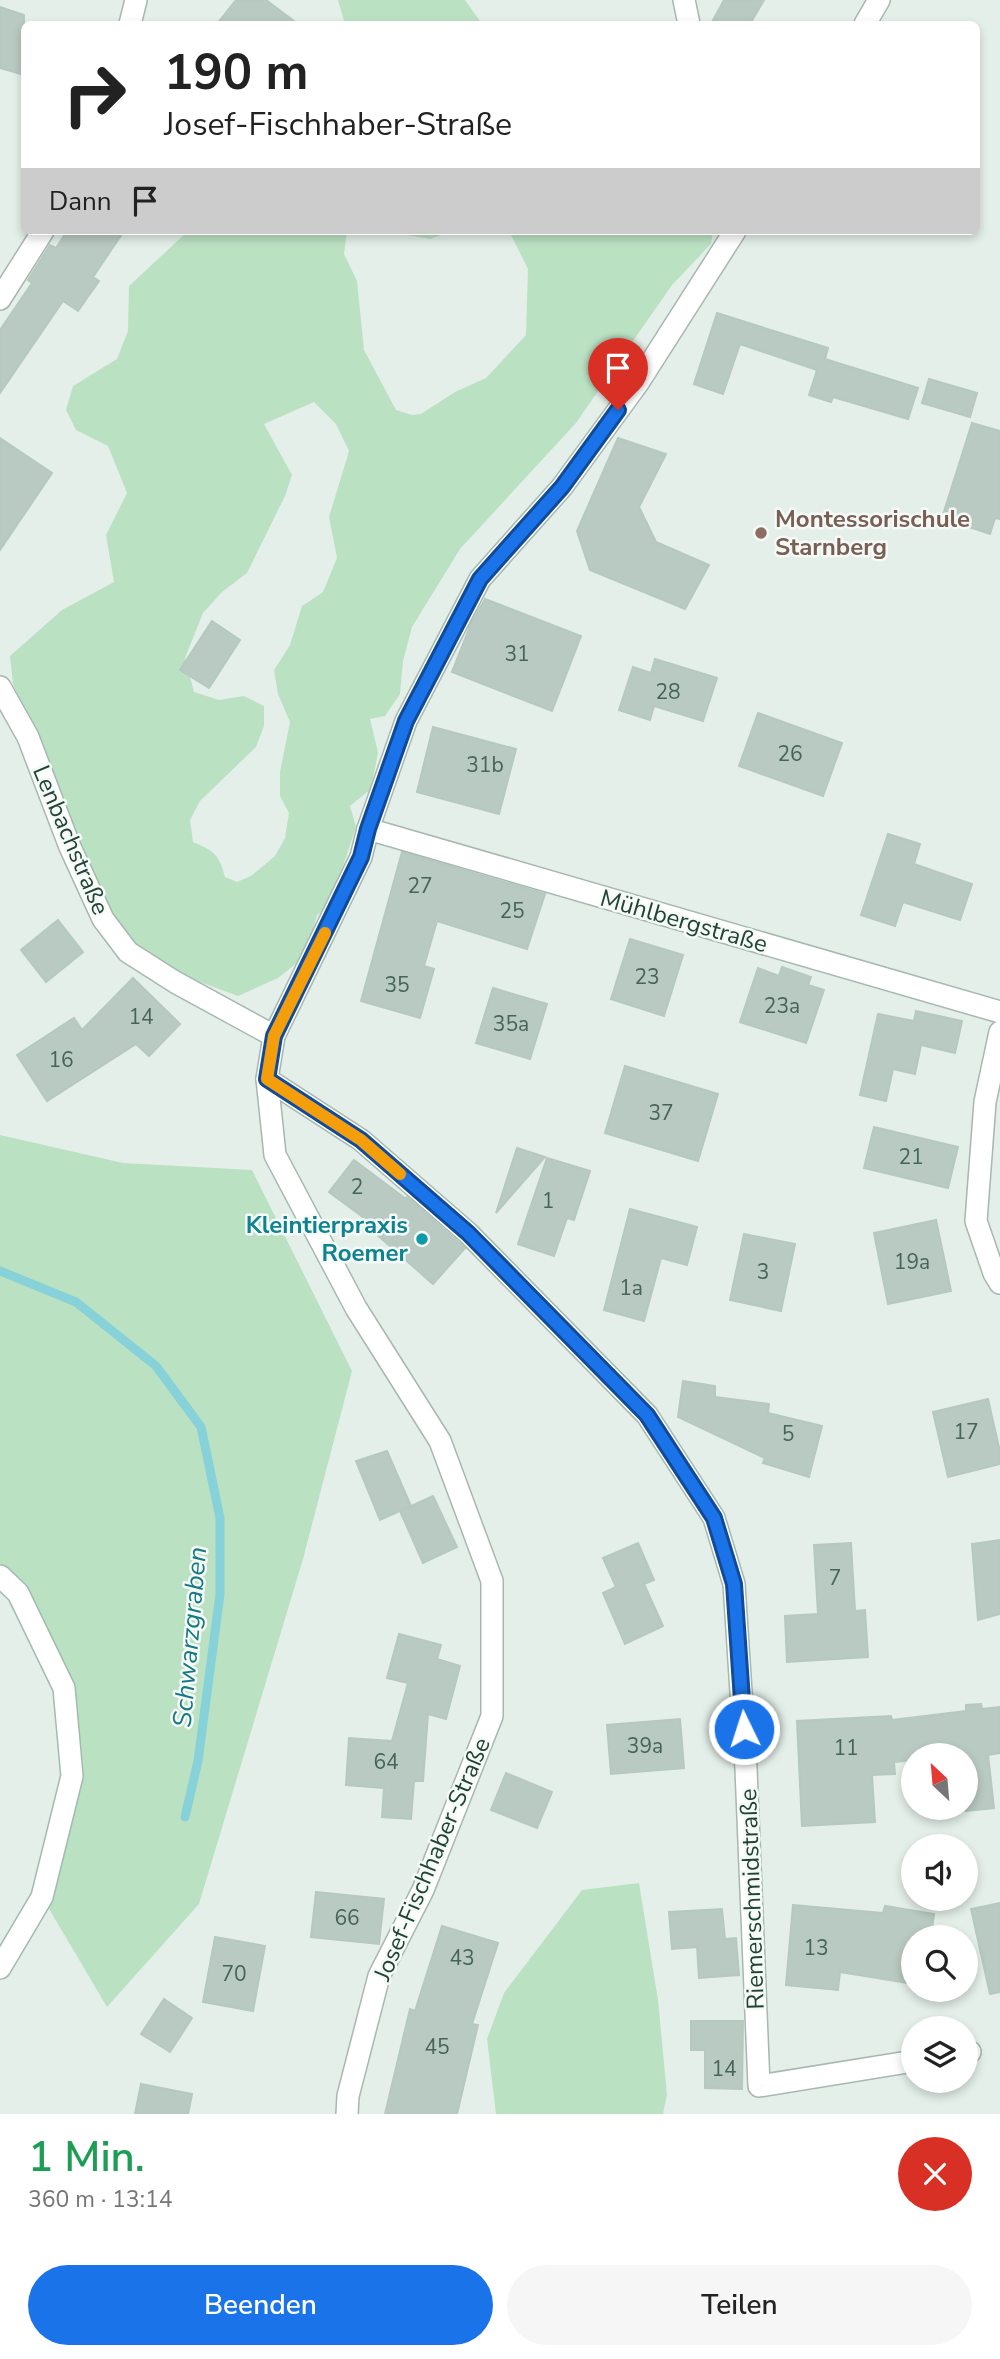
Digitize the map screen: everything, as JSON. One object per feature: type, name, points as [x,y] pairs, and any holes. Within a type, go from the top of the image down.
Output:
[{"type":"street","points":[[131,21],[136,0]]},
{"type":"street","points":[[684,0],[688,21]]},
{"type":"street","points":[[867,21],[879,0]]},
{"type":"street","points":[[0,299],[40,235]]},
{"type":"street","name":"Josef-Fischhaber-Straße","points":[[347,2114],[348,2096],[379,1976],[423,1890],[492,1716],[492,1581],[440,1441],[356,1308],[275,1155],[267,1079],[274,1036],[361,857],[368,829],[406,721],[480,579],[562,487],[638,383],[732,235]]},
{"type":"street","name":"Lenbachstraße","points":[[0,687],[27,737],[70,847],[103,919],[128,952],[175,982],[274,1036]]},
{"type":"street","name":"Mühlbergstraße","points":[[368,829],[1000,1013]]},
{"type":"street","points":[[1000,1032],[985,1102],[976,1221],[993,1273],[1000,1283]]},
{"type":"street","name":"Riemerschmidstraße","points":[[267,1079],[361,1140],[468,1233],[647,1415],[714,1518],[734,1584],[746,1769],[759,2086],[901,2063]]},
{"type":"street","points":[[0,1576],[18,1593],[64,1688],[72,1776],[43,1898],[0,1968]]},
{"type":"green space","points":[[338,0],[465,0],[480,21],[344,21]]},
{"type":"green space","points":[[184,235],[346,235],[344,254],[357,281],[364,350],[396,410],[412,415],[421,414],[455,392],[486,378],[526,335],[528,269],[511,235],[712,235],[711,244],[672,285],[576,423],[460,549],[412,627],[403,661],[400,694],[385,716],[370,719],[378,752],[371,789],[350,806],[356,827],[330,906],[317,915],[306,956],[278,978],[238,996],[181,975],[145,954],[114,919],[68,819],[13,684],[10,656],[62,610],[114,582],[106,535],[127,493],[108,446],[76,430],[66,410],[73,386],[117,359],[128,331],[129,286]],"holes":[[[314,402],[336,424],[349,451],[329,517],[337,558],[323,592],[302,606],[290,645],[274,670],[278,694],[290,722],[280,772],[280,796],[289,813],[285,838],[275,856],[251,876],[237,882],[225,877],[215,854],[193,842],[190,820],[200,801],[256,747],[264,726],[264,706],[244,696],[219,700],[194,692],[185,658],[203,613],[222,592],[247,573],[285,496],[292,475],[264,424]]]},
{"type":"green space","points":[[408,235],[441,235],[430,239]]},
{"type":"green space","points":[[0,1135],[123,1163],[252,1170],[352,1371],[303,1559],[199,1904],[107,2007],[42,1897],[72,1776],[64,1688],[0,1576]]},
{"type":"green space","points":[[639,1883],[658,2000],[667,2095],[663,2114],[496,2114],[487,2039],[504,1993],[582,1890]]},
{"type":"building","points":[[236,0],[266,0],[294,21],[219,21]]},
{"type":"building","points":[[724,0],[764,0],[752,21],[713,21]]},
{"type":"building","points":[[0,7],[24,15],[24,21],[21,21],[21,74],[0,68]]},
{"type":"building","points":[[64,235],[121,235],[93,277],[99,281],[78,311],[63,301],[0,393],[0,330],[32,283],[28,280],[50,245],[56,248]]},
{"type":"building","points":[[717,313],[828,348],[825,359],[918,388],[908,419],[833,397],[831,402],[809,395],[817,370],[740,344],[723,394],[694,384]]},
{"type":"building","points":[[929,379],[977,393],[970,417],[922,403]]},
{"type":"building","points":[[972,423],[1000,431],[1000,519],[995,518],[990,534],[942,518]]},
{"type":"building","points":[[0,438],[52,473],[0,550]]},
{"type":"building","points":[[618,438],[666,454],[639,507],[656,542],[709,565],[685,609],[590,570],[577,531]]},
{"type":"building","points":[[485,599],[581,636],[552,711],[452,672],[471,624]]},
{"type":"building","points":[[212,621],[240,640],[209,688],[180,670]]},
{"type":"building","points":[[655,659],[717,678],[703,721],[654,706],[650,720],[619,710],[633,667],[651,673]]},
{"type":"building","points":[[758,713],[842,743],[823,796],[739,766]]},
{"type":"building","points":[[433,727],[516,749],[499,814],[417,792]]},
{"type":"building","points":[[888,834],[920,844],[914,864],[972,884],[960,920],[903,902],[895,926],[861,915]]},
{"type":"building","points":[[402,852],[545,894],[527,949],[437,921],[424,966],[434,969],[420,1018],[361,1001]]},
{"type":"building","points":[[58,920],[83,952],[46,982],[21,950]]},
{"type":"building","points":[[630,939],[683,955],[664,1016],[611,999]]},
{"type":"building","points":[[782,967],[811,977],[808,985],[824,990],[806,1043],[740,1022],[758,968],[779,976]]},
{"type":"building","points":[[133,978],[180,1024],[149,1056],[136,1044],[47,1101],[17,1055],[74,1018],[82,1030]]},
{"type":"building","points":[[493,988],[547,1004],[530,1059],[476,1043]]},
{"type":"building","points":[[916,1011],[962,1021],[955,1053],[921,1045],[915,1074],[893,1069],[886,1101],[860,1095],[878,1014],[914,1021]]},
{"type":"building","points":[[625,1066],[718,1094],[698,1161],[605,1133]]},
{"type":"building","points":[[874,1127],[958,1147],[948,1188],[864,1168]]},
{"type":"building","points":[[517,1148],[545,1157],[496,1213]]},
{"type":"building","points":[[547,1158],[590,1171],[574,1220],[567,1218],[554,1256],[518,1244]]},
{"type":"building","points":[[354,1160],[406,1199],[407,1197],[465,1248],[433,1284],[375,1233],[379,1229],[329,1192]]},
{"type":"building","points":[[630,1209],[697,1227],[687,1265],[661,1258],[644,1321],[604,1310]]},
{"type":"building","points":[[936,1220],[951,1291],[888,1304],[874,1233]]},
{"type":"building","points":[[744,1234],[795,1244],[781,1311],[730,1300]]},
{"type":"building","points":[[683,1381],[715,1386],[715,1397],[769,1404],[768,1413],[822,1426],[809,1477],[763,1463],[765,1458],[678,1417]]},
{"type":"building","points":[[988,1399],[1000,1452],[1000,1464],[948,1477],[933,1412]]},
{"type":"building","points":[[387,1451],[411,1506],[380,1520],[356,1461]]},
{"type":"building","points":[[433,1496],[457,1547],[423,1563],[400,1511]]},
{"type":"building","points":[[1000,1540],[1000,1614],[978,1620],[972,1544]]},
{"type":"building","points":[[638,1543],[654,1580],[644,1584],[663,1626],[625,1644],[603,1593],[616,1587],[603,1558]]},
{"type":"building","points":[[851,1543],[855,1611],[865,1610],[868,1657],[787,1662],[785,1616],[818,1614],[814,1545]]},
{"type":"building","points":[[399,1634],[441,1645],[437,1659],[460,1666],[446,1719],[428,1714],[423,1781],[414,1781],[411,1819],[382,1817],[384,1788],[346,1785],[349,1738],[392,1741],[408,1683],[387,1678]]},
{"type":"building","points":[[981,1704],[982,1709],[1000,1707],[1000,1753],[988,1755],[994,1808],[978,1810],[978,1743],[901,1743],[901,1761],[894,1762],[895,1774],[872,1775],[875,1822],[802,1826],[797,1721],[891,1716],[892,1720],[966,1711],[966,1705]]},
{"type":"building","points":[[680,1719],[684,1768],[611,1774],[607,1725]]},
{"type":"building","points":[[506,1773],[552,1792],[537,1828],[491,1810]]},
{"type":"building","points":[[316,1892],[384,1899],[379,1944],[311,1937]]},
{"type":"building","points":[[1000,1903],[1000,1992],[990,1994],[978,1940],[978,1925],[975,1925],[971,1911],[978,1911],[978,1908]]},
{"type":"building","points":[[793,1905],[883,1913],[885,1906],[901,1909],[901,1911],[934,1914],[933,1925],[901,1925],[901,1982],[840,1972],[838,1990],[786,1985]]},
{"type":"building","points":[[722,1909],[725,1939],[736,1938],[739,1975],[699,1978],[697,1947],[672,1949],[669,1912]]},
{"type":"building","points":[[442,1926],[498,1943],[472,2024],[478,2025],[457,2114],[385,2114],[410,2009],[415,2011]]},
{"type":"building","points":[[215,1937],[265,1946],[253,2011],[203,2002]]},
{"type":"building","points":[[164,1999],[192,2018],[170,2052],[141,2034]]},
{"type":"building","points":[[691,2021],[743,2021],[742,2089],[705,2088],[705,2050],[691,2050]]},
{"type":"building","points":[[141,2084],[192,2094],[188,2114],[135,2114]]},
{"type":"waterway","name":"Schwarzgraben","points":[[0,1271],[76,1302],[156,1366],[201,1427],[220,1518],[220,1594],[198,1761],[185,1817]]},
{"type":"slow traffic","points":[[325,933],[274,1036],[267,1079],[361,1140],[400,1174]]},
{"type":"place","name":"Montessorischule Starnberg","points":[[761,533]]},
{"type":"place","name":"Kleintierpraxis Roemer","points":[[422,1239]]},
{"type":"route","points":[[618,410],[562,487],[480,579],[406,721],[368,829],[361,857],[274,1036],[267,1079],[361,1140],[468,1233],[647,1415],[714,1518],[734,1584],[744,1729]]}]
